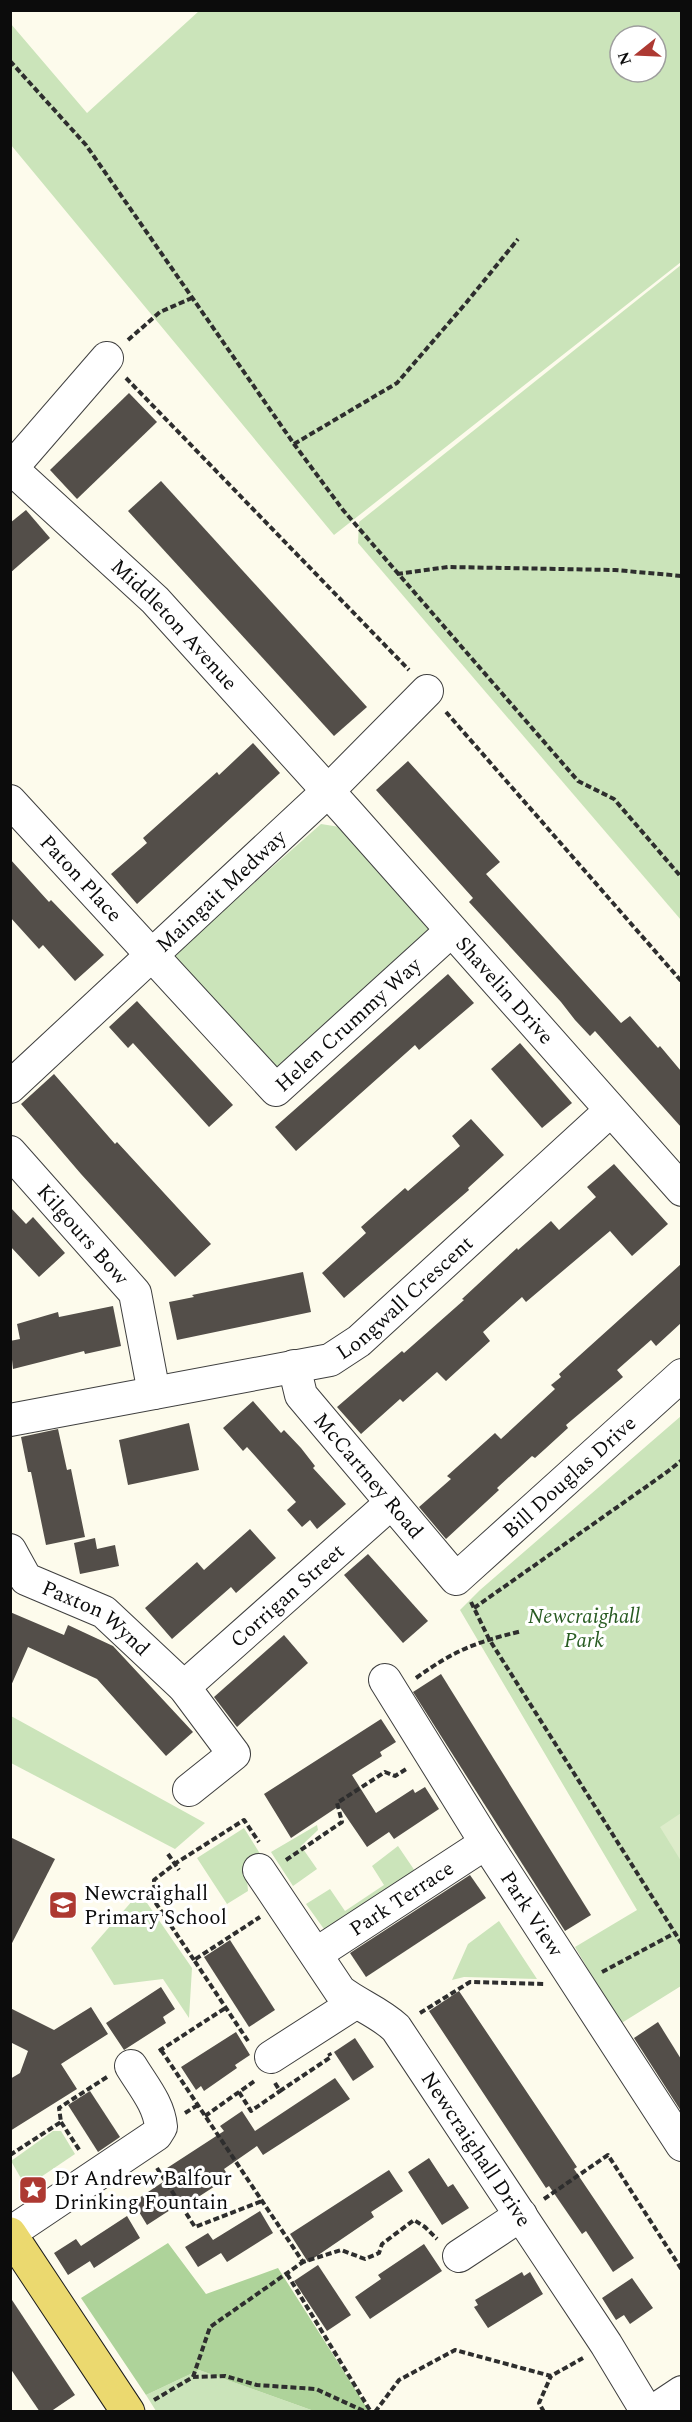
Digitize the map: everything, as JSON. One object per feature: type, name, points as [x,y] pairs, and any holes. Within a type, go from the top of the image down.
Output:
[{"type":"main road","points":[[10,2234],[132,2408]]},
{"type":"street","points":[[11,470],[107,358]]},
{"type":"street","name":"Middleton Avenue","points":[[11,470],[155,600],[327,792]]},
{"type":"street","name":"Maingait Medway","points":[[10,1087],[327,792],[428,691]]},
{"type":"street","name":"Shavelin Drive","points":[[327,792],[681,1190]]},
{"type":"street","name":"Paton Place","points":[[10,801],[152,954]]},
{"type":"street","name":"Helen Crummy Way","points":[[152,954],[276,1090],[451,931]]},
{"type":"street","name":"Longwall Crescent","points":[[10,1420],[330,1360],[359,1341],[610,1111]]},
{"type":"street","name":"Kilgours Bow","points":[[10,1152],[135,1293],[154,1393]]},
{"type":"street","name":"McCartney Road","points":[[294,1366],[301,1395],[390,1504],[456,1579]]},
{"type":"street","name":"Bill Douglas Drive","points":[[456,1579],[681,1375]]},
{"type":"street","name":"Corrigan Street","points":[[184,1687],[390,1504]]},
{"type":"street","name":"Paxton Wynd","points":[[10,1550],[27,1578],[104,1612],[184,1687],[234,1754],[189,1790]]},
{"type":"street","name":"Park View","points":[[389,1687],[486,1843],[681,2145]]},
{"type":"street","name":"Park Terrace","points":[[316,1954],[486,1843]]},
{"type":"street","name":"Newcraighall Drive","points":[[266,1871],[284,1908],[340,1991],[355,2003],[384,2016],[396,2028],[650,2412]]},
{"type":"street","points":[[263,2058],[355,2003]]},
{"type":"street","points":[[10,2234],[156,2135],[161,2127],[160,2117],[131,2066]]},
{"type":"street","points":[[459,2256],[521,2215]]},
{"type":"street","points":[[650,2412],[681,2392]]},
{"type":"path","points":[[10,61],[86,145],[294,444],[343,510],[578,781],[614,799],[681,878]]},
{"type":"path","points":[[294,444],[397,383],[518,239]]},
{"type":"path","points":[[192,298],[160,312],[107,358],[399,659],[681,982]]},
{"type":"path","points":[[397,574],[448,567],[615,570],[681,576]]},
{"type":"path","points":[[474,1608],[668,1472],[681,1460]]},
{"type":"path","points":[[456,1579],[468,1596],[489,1639],[681,1944]]},
{"type":"path","points":[[389,1687],[446,1657],[489,1639],[522,1631]]},
{"type":"path","points":[[280,2091],[263,2058],[155,1902],[154,1880],[176,1863],[244,1820],[266,1871],[342,1822],[337,1803],[386,1772],[395,1776],[431,1755]]},
{"type":"path","points":[[168,1854],[179,1870]]},
{"type":"path","points":[[194,1960],[256,1919],[284,1908]]},
{"type":"path","points":[[396,2028],[470,1982],[578,1985],[675,1933]]},
{"type":"path","points":[[239,2092],[251,2111],[331,2057],[314,2029]]},
{"type":"path","points":[[161,2050],[303,2262]]},
{"type":"path","points":[[205,2116],[239,2092],[263,2058]]},
{"type":"path","points":[[61,2122],[96,2175]]},
{"type":"path","points":[[142,2145],[195,2227],[262,2200]]},
{"type":"path","points":[[521,2215],[608,2155],[681,2270]]},
{"type":"path","points":[[193,2377],[210,2327],[303,2262],[341,2250],[365,2259],[379,2253],[382,2244],[414,2220],[459,2256]]},
{"type":"path","points":[[287,2274],[373,2412],[399,2380],[455,2350],[551,2376]]},
{"type":"path","points":[[544,2412],[539,2403],[551,2376],[606,2344]]},
{"type":"path","points":[[132,2408],[193,2377],[225,2376],[257,2385],[316,2389],[366,2412]]},
{"type":"green space","points":[[199,11],[681,11],[681,262],[334,535],[11,145],[11,24],[87,113]]},
{"type":"green space","points":[[681,265],[681,920],[358,543],[359,522]]},
{"type":"green space","points":[[321,824],[346,828],[431,932],[276,1070],[173,955]]},
{"type":"green space","name":"Newcraighall Park","points":[[681,1416],[681,1986],[620,2024],[575,1947],[637,1910],[460,1610],[480,1590]]},
{"type":"green space","points":[[11,1716],[205,1823],[175,1849],[11,1763]]},
{"type":"green space","points":[[681,1813],[681,1861],[660,1827]]},
{"type":"green space","points":[[317,1825],[318,1830],[301,1846],[317,1869],[293,1886],[271,1852]]},
{"type":"green space","points":[[244,1828],[262,1857],[246,1868],[248,1891],[227,1904],[197,1858]]},
{"type":"green space","points":[[398,1846],[417,1874],[329,1936],[306,1904],[330,1889],[345,1911],[384,1885],[372,1866]]},
{"type":"green space","points":[[133,1900],[147,1903],[192,1968],[189,2018],[163,1979],[114,1985],[91,1948]]},
{"type":"green space","points":[[499,1921],[537,1979],[464,1977],[452,1980],[468,1944]]},
{"type":"green space","points":[[53,2131],[61,2131],[75,2154],[26,2187],[11,2161]]},
{"type":"green space","points":[[168,2243],[206,2294],[278,2268],[369,2411],[314,2411],[199,2370],[146,2395],[81,2298]]},
{"type":"green space","points":[[199,2370],[314,2411],[156,2411],[146,2395]]},
{"type":"building","points":[[129,393],[157,422],[77,499],[50,470]]},
{"type":"building","points":[[161,481],[367,707],[334,736],[128,511]]},
{"type":"building","points":[[26,510],[50,538],[10,573],[10,523]]},
{"type":"building","points":[[253,743],[280,773],[137,904],[111,874],[147,843],[143,838],[217,772],[219,775]]},
{"type":"building","points":[[408,761],[500,862],[486,874],[621,1023],[630,1016],[681,1071],[681,1127],[595,1031],[590,1036],[575,1020],[469,902],[473,898],[376,790]]},
{"type":"building","points":[[10,859],[49,902],[51,900],[104,955],[75,981],[43,945],[39,949],[10,917]]},
{"type":"building","points":[[448,974],[474,1003],[419,1050],[415,1045],[296,1151],[275,1127]]},
{"type":"building","points":[[137,1001],[233,1105],[209,1127],[133,1043],[128,1048],[109,1027]]},
{"type":"building","points":[[520,1043],[572,1103],[542,1128],[491,1069]]},
{"type":"building","points":[[54,1074],[115,1144],[117,1142],[211,1244],[175,1277],[21,1104]]},
{"type":"building","points":[[471,1119],[504,1155],[468,1188],[469,1190],[344,1298],[322,1273],[366,1233],[361,1227],[405,1188],[408,1191],[460,1146],[452,1136]]},
{"type":"building","points":[[614,1164],[668,1224],[632,1256],[610,1231],[526,1302],[522,1297],[483,1332],[490,1341],[446,1381],[437,1372],[403,1402],[400,1399],[361,1434],[337,1407],[402,1351],[404,1353],[464,1300],[462,1299],[517,1248],[518,1250],[551,1221],[559,1230],[596,1197],[587,1187]]},
{"type":"building","points":[[10,1207],[26,1224],[33,1217],[65,1253],[39,1277],[10,1246]]},
{"type":"building","points":[[681,1264],[681,1323],[656,1346],[651,1340],[617,1370],[623,1377],[566,1425],[568,1428],[535,1458],[532,1456],[497,1488],[499,1490],[446,1539],[419,1507],[451,1479],[447,1476],[495,1433],[501,1439],[555,1389],[551,1385],[561,1377],[559,1374]]},
{"type":"building","points":[[303,1272],[311,1312],[177,1340],[169,1302],[194,1297],[192,1295]]},
{"type":"building","points":[[113,1306],[121,1346],[85,1354],[84,1351],[13,1369],[10,1341],[20,1339],[17,1324],[58,1312],[59,1317]]},
{"type":"building","points":[[253,1401],[281,1433],[284,1430],[301,1448],[315,1466],[313,1468],[346,1504],[317,1529],[310,1520],[302,1527],[287,1510],[296,1502],[247,1447],[243,1451],[223,1428]]},
{"type":"building","points":[[189,1423],[199,1470],[128,1485],[119,1440]]},
{"type":"building","points":[[58,1429],[67,1470],[71,1469],[85,1537],[46,1545],[31,1472],[28,1472],[21,1437]]},
{"type":"building","points":[[250,1529],[276,1558],[236,1593],[231,1587],[172,1639],[145,1608],[197,1562],[204,1570]]},
{"type":"building","points":[[95,1538],[97,1549],[115,1545],[119,1566],[80,1574],[74,1543]]},
{"type":"building","points":[[368,1554],[428,1621],[403,1643],[344,1575]]},
{"type":"building","points":[[10,1612],[64,1635],[68,1625],[113,1646],[193,1732],[166,1756],[97,1679],[28,1647],[10,1688]]},
{"type":"building","points":[[284,1635],[308,1663],[237,1727],[214,1697]]},
{"type":"building","points":[[441,1674],[591,1915],[565,1931],[413,1692]]},
{"type":"building","points":[[381,1719],[396,1742],[380,1752],[382,1756],[352,1775],[376,1813],[413,1789],[415,1793],[425,1787],[439,1809],[394,1839],[389,1832],[367,1847],[339,1806],[291,1838],[264,1794]]},
{"type":"building","points":[[10,1837],[55,1859],[10,1947]]},
{"type":"building","points":[[470,1875],[486,1898],[366,1977],[350,1953]]},
{"type":"building","points":[[230,1940],[275,2010],[249,2027],[204,1957]]},
{"type":"building","points":[[161,1987],[175,2009],[163,2017],[166,2023],[124,2050],[106,2023]]},
{"type":"building","points":[[459,1991],[577,2167],[574,2169],[634,2258],[613,2272],[586,2231],[582,2234],[549,2186],[546,2188],[429,2011]]},
{"type":"building","points":[[91,2007],[108,2034],[61,2064],[77,2089],[10,2131],[10,2079],[20,2073],[28,2051],[10,2042],[10,2008],[54,2030]]},
{"type":"building","points":[[658,2022],[681,2059],[681,2111],[634,2038]]},
{"type":"building","points":[[236,2032],[250,2055],[235,2065],[237,2068],[204,2091],[201,2086],[196,2090],[181,2067]]},
{"type":"building","points":[[355,2038],[374,2067],[353,2081],[334,2052]]},
{"type":"building","points":[[335,2078],[350,2099],[263,2155],[257,2146],[224,2169],[229,2177],[186,2205],[184,2201],[147,2225],[133,2202],[169,2178],[164,2170],[224,2131],[220,2126],[242,2111],[255,2131]]},
{"type":"building","points":[[90,2091],[120,2137],[98,2152],[68,2105]]},
{"type":"building","points":[[429,2158],[448,2187],[453,2184],[469,2208],[442,2225],[408,2172]]},
{"type":"building","points":[[389,2170],[403,2191],[371,2212],[374,2217],[308,2262],[290,2234]]},
{"type":"building","points":[[260,2211],[273,2233],[227,2262],[221,2253],[198,2267],[185,2247],[208,2233],[213,2240]]},
{"type":"building","points":[[127,2216],[140,2238],[94,2268],[90,2261],[68,2275],[54,2253],[76,2239],[81,2246]]},
{"type":"building","points":[[424,2244],[442,2271],[370,2319],[355,2297],[381,2279],[378,2275]]},
{"type":"building","points":[[318,2265],[351,2315],[327,2331],[294,2281]]},
{"type":"building","points":[[522,2272],[524,2276],[530,2272],[543,2294],[488,2328],[474,2307],[478,2305],[475,2300]]},
{"type":"building","points":[[632,2278],[653,2308],[630,2324],[624,2315],[616,2320],[602,2298]]},
{"type":"building","points":[[10,2297],[75,2395],[50,2412],[40,2412],[10,2368]]},
{"type":"place","name":"Newcraighall Primary School","points":[[63,1905]]},
{"type":"place","name":"Dr Andrew Balfour Drinking Fountain","points":[[33,2190]]}]
